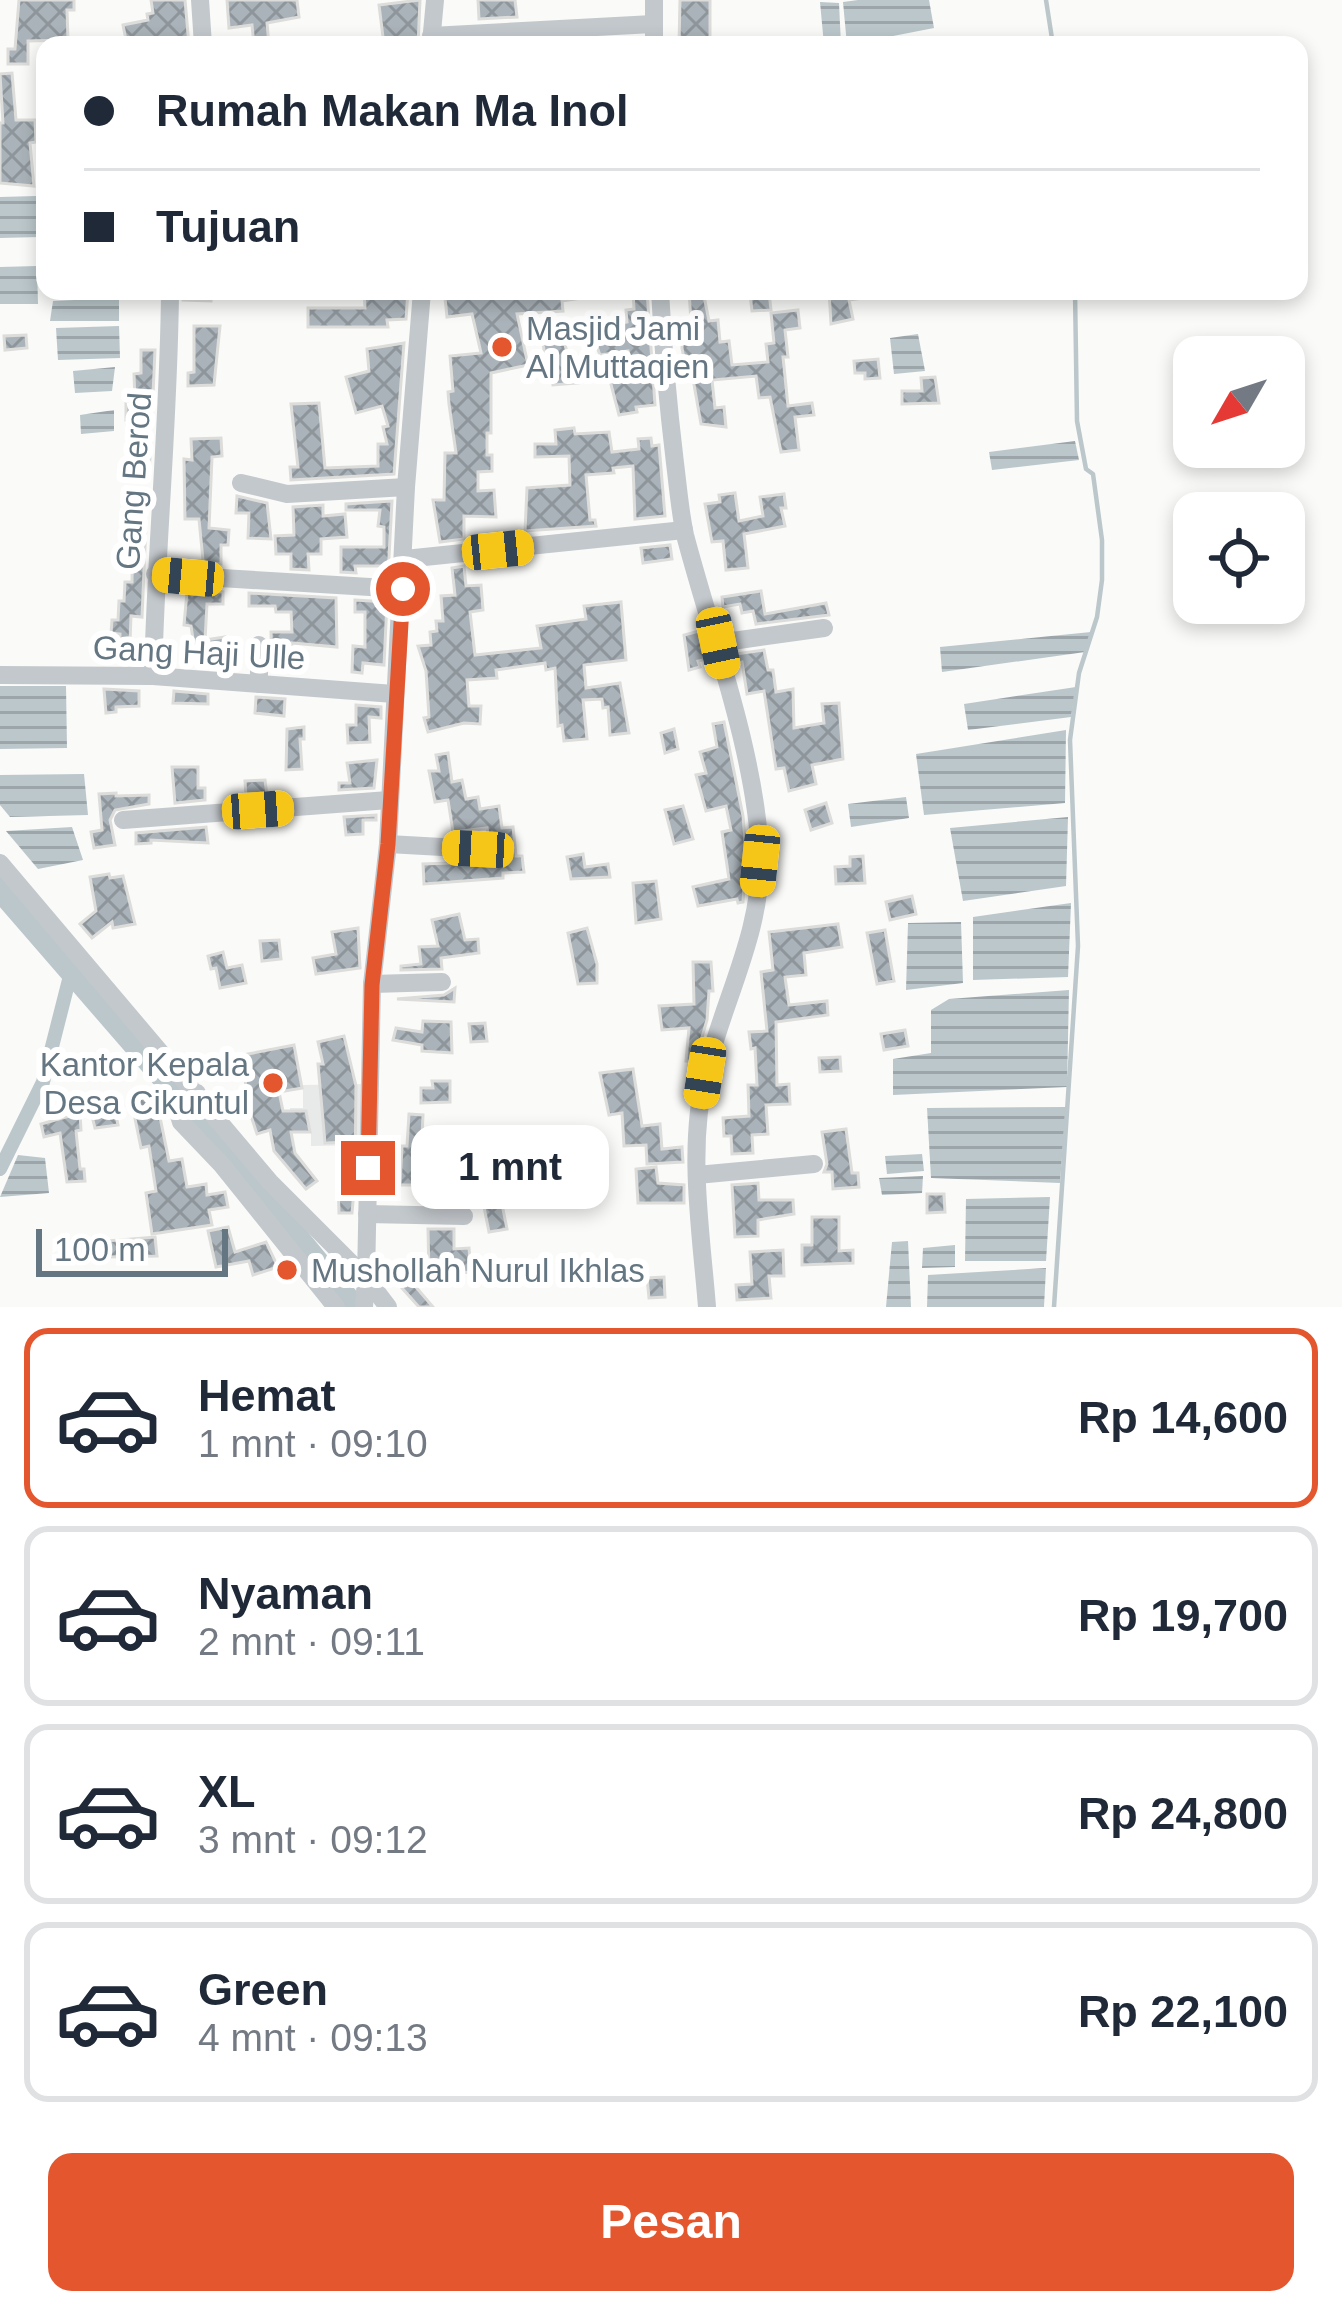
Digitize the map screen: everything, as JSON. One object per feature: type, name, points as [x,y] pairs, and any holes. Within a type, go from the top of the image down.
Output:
[{"type":"street","points":[[200,0],[202,36]]},
{"type":"street","points":[[431,36],[435,0]]},
{"type":"street","points":[[609,36],[654,35],[654,0]]},
{"type":"street","name":"Gang Berod","points":[[152,676],[171,362],[170,300]]},
{"type":"street","points":[[364,1294],[372,985],[388,844],[406,487],[421,300]]},
{"type":"street","points":[[660,300],[664,372],[684,530],[718,643],[752,791],[760,861],[748,948],[705,1073],[697,1175],[707,1307]]},
{"type":"street","points":[[242,483],[287,494],[406,487]]},
{"type":"street","points":[[405,559],[684,530]]},
{"type":"street","points":[[155,574],[403,589]]},
{"type":"street","points":[[718,643],[824,628]]},
{"type":"street","points":[[259,645],[259,684]]},
{"type":"street","name":"Gang Haji Ulle","points":[[0,675],[152,676],[394,694]]},
{"type":"street","points":[[123,820],[389,800]]},
{"type":"street","points":[[388,844],[478,849]]},
{"type":"street","points":[[0,863],[297,1238],[335,1307]]},
{"type":"street","points":[[372,985],[442,982]]},
{"type":"street","points":[[188,1101],[181,1122],[297,1238],[364,1294],[388,1307]]},
{"type":"street","points":[[697,1175],[814,1164]]},
{"type":"street","points":[[368,1214],[464,1216]]},
{"type":"shaded area","points":[[929,0],[934,28],[893,36],[846,36],[843,2]]},
{"type":"shaded area","points":[[820,2],[839,3],[841,36],[823,36]]},
{"type":"shaded area","points":[[36,196],[36,237],[0,238],[0,197]]},
{"type":"shaded area","points":[[36,266],[38,304],[0,304],[0,267]]},
{"type":"shaded area","points":[[119,300],[119,321],[50,321],[53,301]]},
{"type":"shaded area","points":[[119,326],[120,358],[58,360],[56,328]]},
{"type":"shaded area","points":[[918,334],[925,371],[894,374],[890,338]]},
{"type":"shaded area","points":[[115,367],[112,391],[75,393],[73,371]]},
{"type":"shaded area","points":[[114,410],[114,431],[81,434],[80,415]]},
{"type":"shaded area","points":[[1075,441],[1079,460],[992,470],[989,452]]},
{"type":"shaded area","points":[[1091,632],[1085,652],[942,672],[940,647]]},
{"type":"shaded area","points":[[0,686],[66,686],[67,748],[0,749]]},
{"type":"shaded area","points":[[1076,687],[1071,717],[968,730],[964,704]]},
{"type":"shaded area","points":[[1066,730],[1065,803],[924,815],[916,754]]},
{"type":"shaded area","points":[[84,774],[88,815],[10,817],[0,805],[0,775]]},
{"type":"shaded area","points":[[906,797],[909,818],[851,827],[848,804]]},
{"type":"shaded area","points":[[1068,817],[1066,886],[963,901],[950,828]]},
{"type":"shaded area","points":[[72,827],[83,860],[38,869],[6,831]]},
{"type":"shaded area","points":[[1071,903],[1068,977],[973,980],[973,917]]},
{"type":"shaded area","points":[[961,922],[963,983],[906,990],[908,923]]},
{"type":"shaded area","points":[[1069,990],[1067,1087],[893,1095],[893,1059],[931,1053],[931,1010],[949,999]]},
{"type":"shaded area","points":[[366,1084],[366,1145],[311,1146],[311,1132],[290,1132],[290,1108],[303,1108],[303,1085]]},
{"type":"shaded area","points":[[1066,1107],[1060,1183],[931,1178],[927,1108]]},
{"type":"shaded area","points":[[922,1154],[924,1171],[887,1174],[885,1156]]},
{"type":"shaded area","points":[[18,1155],[45,1158],[49,1193],[0,1197]]},
{"type":"shaded area","points":[[923,1176],[922,1193],[882,1195],[879,1178]]},
{"type":"shaded area","points":[[1050,1197],[1046,1261],[965,1261],[966,1199]]},
{"type":"shaded area","points":[[908,1241],[911,1307],[886,1307],[892,1242]]},
{"type":"shaded area","points":[[955,1245],[955,1267],[922,1268],[923,1248]]},
{"type":"shaded area","points":[[1046,1268],[1044,1307],[927,1307],[928,1275]]},
{"type":"building","points":[[19,0],[74,0],[74,10],[67,10],[68,36],[36,36],[36,41],[28,41],[28,64],[8,64],[8,49],[15,49]]},
{"type":"building","points":[[151,0],[185,0],[188,36],[125,36],[123,25],[148,20],[147,14],[153,13]]},
{"type":"building","points":[[227,0],[297,0],[299,17],[267,23],[268,36],[253,36],[252,25],[229,28]]},
{"type":"building","points":[[420,0],[418,36],[383,36],[379,5]]},
{"type":"building","points":[[478,0],[515,0],[517,17],[479,19]]},
{"type":"building","points":[[680,0],[710,0],[710,36],[679,36]]},
{"type":"building","points":[[12,73],[16,120],[35,120],[36,142],[30,143],[34,186],[0,183],[0,74]]},
{"type":"building","points":[[365,300],[407,300],[406,319],[387,320],[388,327],[308,327],[308,308],[365,308]]},
{"type":"building","points":[[445,300],[568,300],[562,301],[563,311],[517,314],[528,365],[491,373],[487,455],[492,455],[492,471],[478,472],[478,491],[494,490],[496,517],[464,516],[464,539],[440,542],[433,500],[444,500],[445,453],[456,453],[448,392],[453,391],[450,356],[481,353],[472,314],[447,317]]},
{"type":"building","points":[[634,300],[648,300],[655,405],[619,415],[608,373],[631,369],[628,351],[600,355],[590,328],[627,322],[626,310],[634,309]]},
{"type":"building","points":[[690,300],[705,300],[709,321],[718,320],[720,342],[729,341],[732,365],[768,362],[766,344],[774,343],[771,313],[798,310],[800,328],[785,330],[788,357],[783,357],[788,406],[812,403],[814,415],[795,417],[799,450],[781,452],[770,397],[759,398],[756,376],[712,380],[715,408],[724,407],[726,427],[701,424],[682,348],[682,323],[691,322]]},
{"type":"building","points":[[751,300],[770,300],[771,310],[752,311]]},
{"type":"building","points":[[830,300],[849,300],[853,319],[831,324]]},
{"type":"building","points":[[194,326],[220,326],[214,385],[188,386],[188,373],[194,372]]},
{"type":"building","points":[[562,334],[570,363],[576,363],[578,383],[553,385],[542,337]]},
{"type":"building","points":[[26,335],[27,348],[5,350],[4,336]]},
{"type":"building","points":[[404,343],[394,474],[291,480],[290,467],[298,467],[291,404],[319,403],[325,468],[378,466],[378,444],[387,444],[382,406],[356,413],[346,377],[369,371],[367,349]]},
{"type":"building","points":[[141,350],[155,350],[152,417],[126,420],[126,401],[135,401],[134,374],[141,373]]},
{"type":"building","points":[[878,359],[880,378],[865,379],[865,373],[855,373],[854,361]]},
{"type":"building","points":[[935,377],[939,403],[902,404],[902,391],[922,391],[921,378]]},
{"type":"building","points":[[574,428],[575,434],[609,432],[612,452],[639,449],[638,439],[651,438],[652,446],[659,445],[665,516],[635,519],[633,466],[613,468],[614,473],[586,475],[590,520],[596,526],[525,531],[527,488],[570,485],[569,456],[535,457],[535,444],[556,444],[555,430]]},
{"type":"building","points":[[137,436],[151,436],[149,476],[131,475]]},
{"type":"building","points":[[221,438],[222,456],[212,457],[209,528],[229,530],[228,545],[221,545],[221,564],[199,563],[203,560],[199,519],[185,519],[184,459],[192,460],[191,439]]},
{"type":"building","points":[[735,493],[739,521],[763,516],[760,497],[784,494],[785,526],[744,534],[748,568],[726,570],[723,541],[712,542],[705,504],[720,502],[719,495]]},
{"type":"building","points":[[237,496],[267,503],[271,539],[248,538],[249,513],[236,513]]},
{"type":"building","points":[[392,501],[388,575],[386,566],[355,566],[356,573],[341,572],[341,547],[384,547],[384,527],[378,526],[380,510],[346,510],[346,504]]},
{"type":"building","points":[[323,505],[323,516],[345,514],[347,537],[321,539],[321,554],[308,554],[309,570],[291,569],[291,554],[276,554],[275,536],[294,535],[293,507]]},
{"type":"building","points":[[133,523],[146,524],[142,617],[131,616],[130,641],[141,641],[140,660],[119,659],[120,634],[111,633],[112,620],[118,620],[119,601],[124,601],[125,582],[132,582]]},
{"type":"building","points":[[670,545],[672,559],[643,563],[641,548]]},
{"type":"building","points":[[464,566],[466,586],[481,585],[483,610],[470,612],[475,655],[541,648],[537,626],[586,619],[584,606],[621,602],[626,660],[584,665],[586,688],[620,683],[629,733],[610,735],[608,707],[603,708],[602,699],[583,700],[587,739],[564,741],[562,725],[558,726],[555,668],[546,670],[545,663],[496,670],[497,678],[467,680],[469,706],[481,706],[480,724],[428,732],[426,671],[418,646],[431,645],[430,632],[437,631],[436,621],[443,621],[441,596],[455,595],[452,568]]},
{"type":"building","points":[[761,591],[765,614],[826,603],[829,615],[756,624],[753,611],[742,613],[740,604],[723,607],[722,597]]},
{"type":"building","points":[[187,592],[223,592],[223,604],[207,604],[205,640],[225,637],[229,658],[196,657],[191,626],[184,625]]},
{"type":"building","points":[[249,593],[336,598],[337,647],[292,643],[290,671],[272,671],[271,632],[292,632],[291,612],[276,612],[275,606],[249,606]]},
{"type":"building","points":[[355,600],[387,602],[384,665],[363,663],[362,673],[352,672],[353,646],[365,647],[365,612],[355,612]]},
{"type":"building","points":[[699,631],[707,659],[689,670],[684,635]]},
{"type":"building","points":[[764,650],[776,692],[793,689],[794,728],[824,723],[822,704],[839,703],[843,759],[812,765],[816,784],[789,791],[784,768],[776,769],[764,691],[747,694],[742,662],[738,663],[736,654]]},
{"type":"building","points":[[104,689],[139,691],[139,706],[116,707],[116,712],[106,713]]},
{"type":"building","points":[[174,691],[208,694],[208,704],[173,703]]},
{"type":"building","points":[[256,697],[285,699],[284,716],[255,713]]},
{"type":"building","points":[[356,705],[381,707],[381,718],[369,717],[370,742],[348,743],[347,725],[356,725]]},
{"type":"building","points":[[724,722],[743,816],[743,902],[698,906],[693,887],[729,879],[722,832],[731,830],[726,806],[706,811],[696,775],[706,773],[700,752],[717,747],[713,724]]},
{"type":"building","points":[[304,727],[302,769],[286,770],[287,729]]},
{"type":"building","points":[[674,729],[678,749],[665,753],[661,733]]},
{"type":"building","points":[[448,753],[452,782],[462,780],[466,799],[478,797],[480,809],[499,806],[502,828],[513,827],[516,856],[522,856],[524,872],[424,884],[423,864],[478,862],[491,851],[487,828],[453,832],[448,800],[435,802],[429,771],[439,771],[436,755]]},
{"type":"building","points":[[377,760],[374,788],[339,790],[339,783],[350,783],[347,763]]},
{"type":"building","points":[[172,767],[198,767],[198,788],[205,788],[205,800],[175,803]]},
{"type":"building","points":[[265,780],[267,796],[246,797],[245,781]]},
{"type":"building","points":[[99,794],[149,795],[149,804],[115,810],[110,820],[115,845],[94,848],[91,832],[102,830]]},
{"type":"building","points":[[826,803],[832,823],[811,830],[805,810]]},
{"type":"building","points":[[683,806],[693,839],[674,844],[665,810]]},
{"type":"building","points":[[376,815],[376,820],[363,820],[363,834],[346,835],[344,817]]},
{"type":"building","points":[[206,827],[208,843],[151,840],[136,844],[136,833]]},
{"type":"building","points":[[583,854],[585,867],[608,864],[610,877],[571,879],[567,857]]},
{"type":"building","points":[[863,856],[865,883],[836,884],[835,867],[850,866],[850,857]]},
{"type":"building","points":[[109,874],[110,878],[123,876],[135,924],[113,928],[112,922],[92,938],[80,924],[96,911],[90,877]]},
{"type":"building","points":[[656,881],[661,919],[636,923],[633,883]]},
{"type":"building","points":[[912,896],[916,914],[890,920],[886,902]]},
{"type":"building","points":[[459,914],[465,940],[478,939],[479,953],[441,958],[442,969],[401,970],[401,966],[421,964],[419,947],[438,946],[432,920]]},
{"type":"building","points":[[838,924],[842,947],[804,953],[806,975],[785,977],[789,1005],[827,1001],[828,1015],[776,1022],[777,1085],[789,1084],[790,1104],[766,1105],[768,1134],[752,1135],[753,1153],[732,1154],[723,1118],[749,1116],[748,1085],[757,1085],[749,1032],[767,1031],[761,972],[773,970],[769,932]]},
{"type":"building","points":[[358,928],[360,968],[316,974],[313,958],[336,954],[332,932]]},
{"type":"building","points":[[587,928],[597,983],[578,984],[568,933]]},
{"type":"building","points":[[885,930],[894,981],[877,984],[867,933]]},
{"type":"building","points":[[279,940],[281,959],[262,961],[260,941]]},
{"type":"building","points":[[223,952],[227,968],[242,965],[246,983],[220,988],[208,956]]},
{"type":"building","points":[[693,962],[711,962],[713,991],[709,991],[707,1020],[695,1061],[686,1061],[689,1028],[662,1030],[659,1006],[694,1004]]},
{"type":"building","points":[[455,988],[454,1002],[397,999],[444,995]]},
{"type":"building","points":[[423,1021],[451,1022],[452,1053],[422,1051],[422,1045],[393,1040],[396,1028],[422,1032]]},
{"type":"building","points":[[485,1023],[487,1041],[471,1042],[469,1024]]},
{"type":"building","points":[[905,1030],[908,1046],[884,1050],[881,1034]]},
{"type":"building","points":[[344,1036],[356,1086],[355,1173],[350,1142],[325,1143],[318,1064],[323,1064],[318,1042]]},
{"type":"building","points":[[294,1045],[302,1088],[279,1092],[283,1111],[306,1111],[310,1132],[291,1132],[295,1153],[317,1181],[306,1189],[274,1151],[270,1130],[257,1134],[248,1107],[243,1055]]},
{"type":"building","points":[[840,1057],[841,1071],[820,1072],[819,1058]]},
{"type":"building","points":[[633,1069],[642,1126],[660,1124],[662,1149],[682,1147],[683,1162],[647,1164],[646,1145],[624,1146],[622,1113],[609,1115],[600,1073]]},
{"type":"building","points":[[432,1081],[450,1081],[450,1102],[421,1103],[421,1088],[433,1088]]},
{"type":"building","points":[[154,1088],[169,1161],[182,1159],[187,1187],[206,1184],[207,1195],[225,1192],[228,1207],[209,1210],[212,1225],[152,1234],[146,1193],[156,1191],[149,1146],[141,1148],[130,1094]]},
{"type":"building","points":[[114,1105],[118,1125],[95,1128],[90,1108]]},
{"type":"building","points":[[80,1113],[81,1130],[76,1131],[85,1181],[67,1182],[60,1133],[44,1137],[41,1124]]},
{"type":"building","points":[[409,1114],[423,1115],[422,1137],[442,1138],[442,1165],[413,1164],[413,1185],[400,1185],[402,1146],[407,1146]]},
{"type":"building","points":[[846,1129],[852,1173],[858,1173],[859,1187],[833,1189],[832,1172],[824,1172],[822,1132]]},
{"type":"building","points":[[604,1142],[606,1163],[586,1165],[584,1144]]},
{"type":"building","points":[[656,1167],[658,1183],[684,1185],[684,1203],[638,1203],[636,1169]]},
{"type":"building","points":[[338,1180],[355,1180],[352,1213],[339,1213]]},
{"type":"building","points":[[758,1183],[759,1200],[793,1200],[794,1214],[758,1220],[758,1236],[735,1237],[732,1185]]},
{"type":"building","points":[[927,1194],[944,1194],[945,1212],[927,1213]]},
{"type":"building","points":[[502,1204],[507,1229],[489,1232],[484,1207]]},
{"type":"building","points":[[812,1217],[839,1217],[839,1251],[853,1250],[853,1263],[802,1265],[802,1245],[812,1245]]},
{"type":"building","points":[[228,1227],[235,1252],[266,1242],[278,1267],[253,1275],[249,1261],[216,1267],[208,1231]]},
{"type":"building","points":[[428,1229],[454,1229],[454,1249],[469,1248],[471,1272],[429,1275]]},
{"type":"building","points":[[155,1237],[157,1256],[108,1257],[106,1241]]},
{"type":"building","points":[[783,1250],[784,1276],[769,1276],[771,1298],[737,1300],[736,1285],[752,1284],[750,1252]]},
{"type":"building","points":[[425,1275],[426,1285],[415,1286],[433,1307],[419,1307],[402,1288],[409,1277]]},
{"type":"building","points":[[664,1277],[665,1297],[649,1298],[647,1278]]},
{"type":"waterway","points":[[1046,0],[1052,36]]},
{"type":"waterway","points":[[1054,1307],[1078,946],[1070,740],[1079,673],[1097,617],[1102,580],[1093,474],[1086,469],[1077,421],[1075,300]]},
{"type":"waterway","points":[[0,889],[354,1307]]},
{"type":"waterway","points":[[0,1169],[43,1082],[71,972]]},
{"type":"place","name":"Masjid Jami Al Muttaqien","points":[[502,347]]},
{"type":"place","name":"Kantor Kepala Desa Cikuntul","points":[[273,1083]]},
{"type":"place","name":"Mushollah Nurul Ikhlas","points":[[287,1270]]},
{"type":"route","points":[[368,1168],[372,985],[388,844],[403,589]]}]
